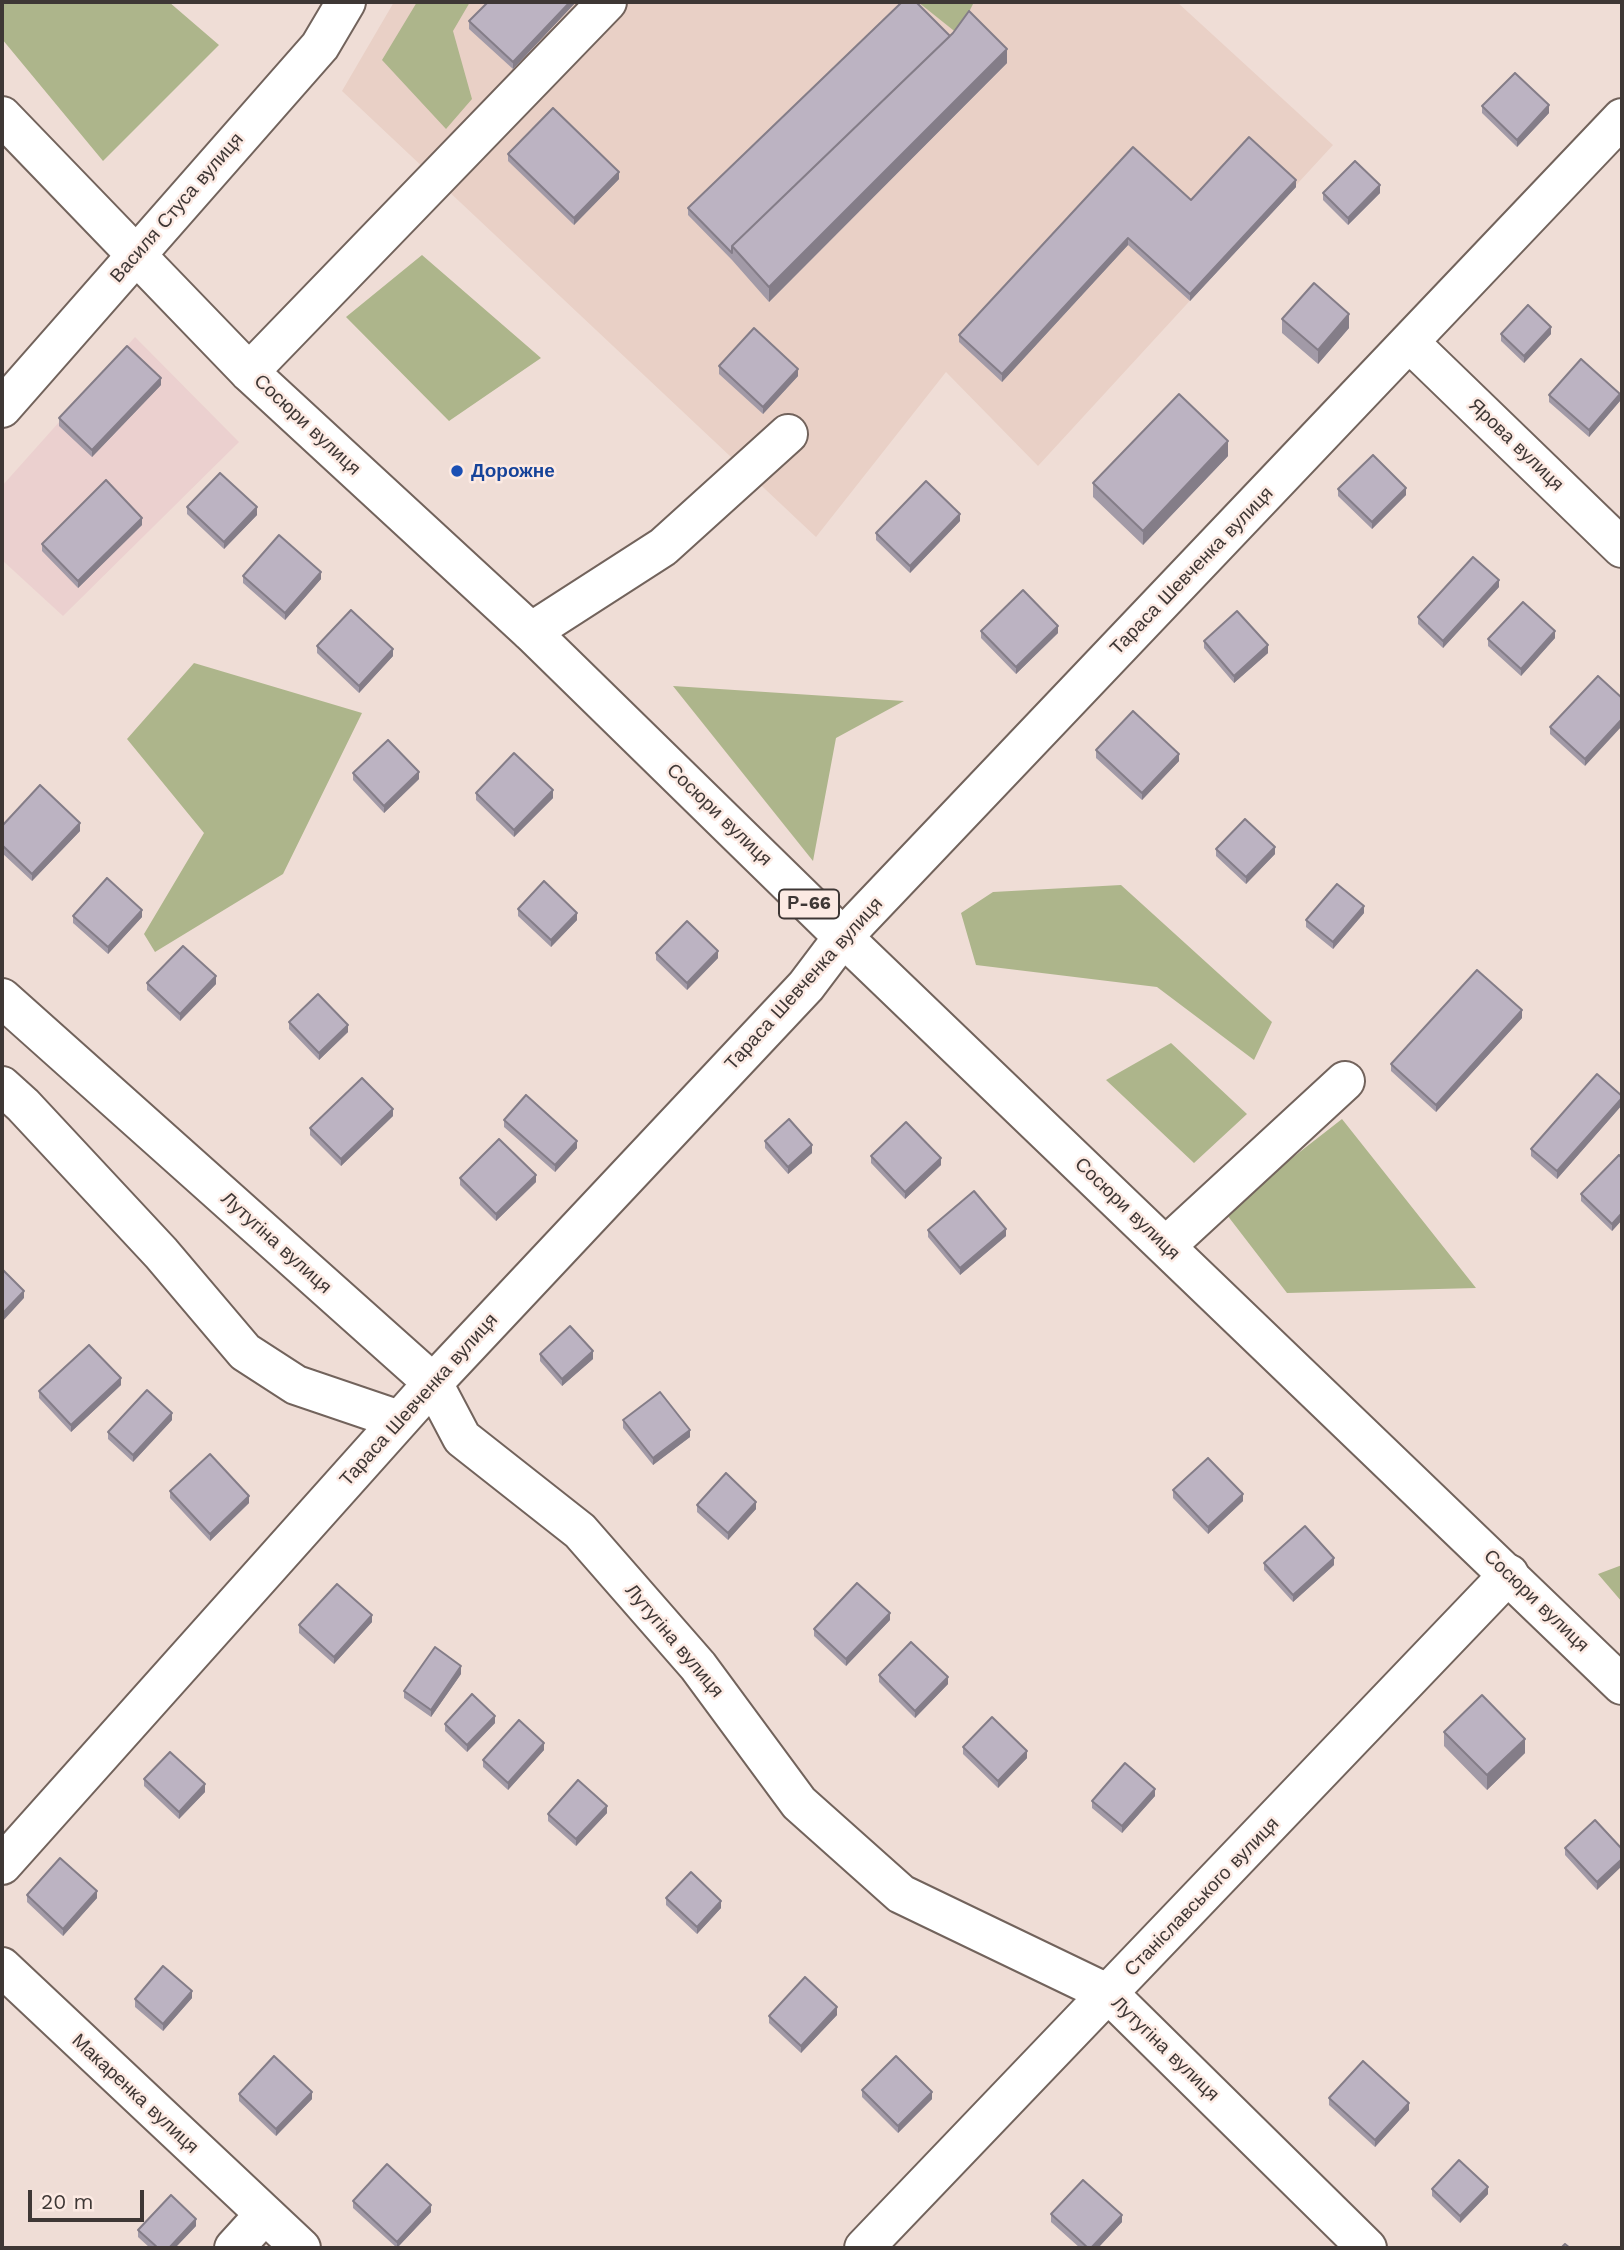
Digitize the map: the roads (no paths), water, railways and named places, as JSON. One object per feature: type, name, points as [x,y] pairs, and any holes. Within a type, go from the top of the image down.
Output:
[{"type":"street","name":"Василя Стуса вулиця","points":[[2,408],[320,46],[346,2]]},
{"type":"street","points":[[249,372],[607,2]]},
{"type":"street","name":"Сосюри вулиця","points":[[2,116],[249,372],[531,632],[843,937],[1622,1685]]},
{"type":"street","name":"Тараса Шевченка вулиця","points":[[2,1865],[399,1420],[806,986],[843,937],[1622,118]]},
{"type":"street","name":"Ярова вулиця","points":[[1410,342],[1622,548]]},
{"type":"street","points":[[531,632],[663,547],[788,434]]},
{"type":"street","name":"Лутугіна вулиця","points":[[2,998],[433,1383],[462,1438],[580,1531],[698,1666],[799,1803],[901,1894],[1109,1994],[1367,2248]]},
{"type":"street","points":[[1166,1246],[1345,1081]]},
{"type":"street","points":[[2,1086],[23,1105],[161,1253],[245,1352],[296,1385],[399,1420]]},
{"type":"street","name":"Станіславського вулиця","points":[[864,2248],[1509,1574]]},
{"type":"street","name":"Макаренка вулиця","points":[[2,1968],[300,2248]]},
{"type":"street","points":[[234,2248],[264,2215]]},
{"type":"place","name":"Дорожне","points":[[457,471]]}]
